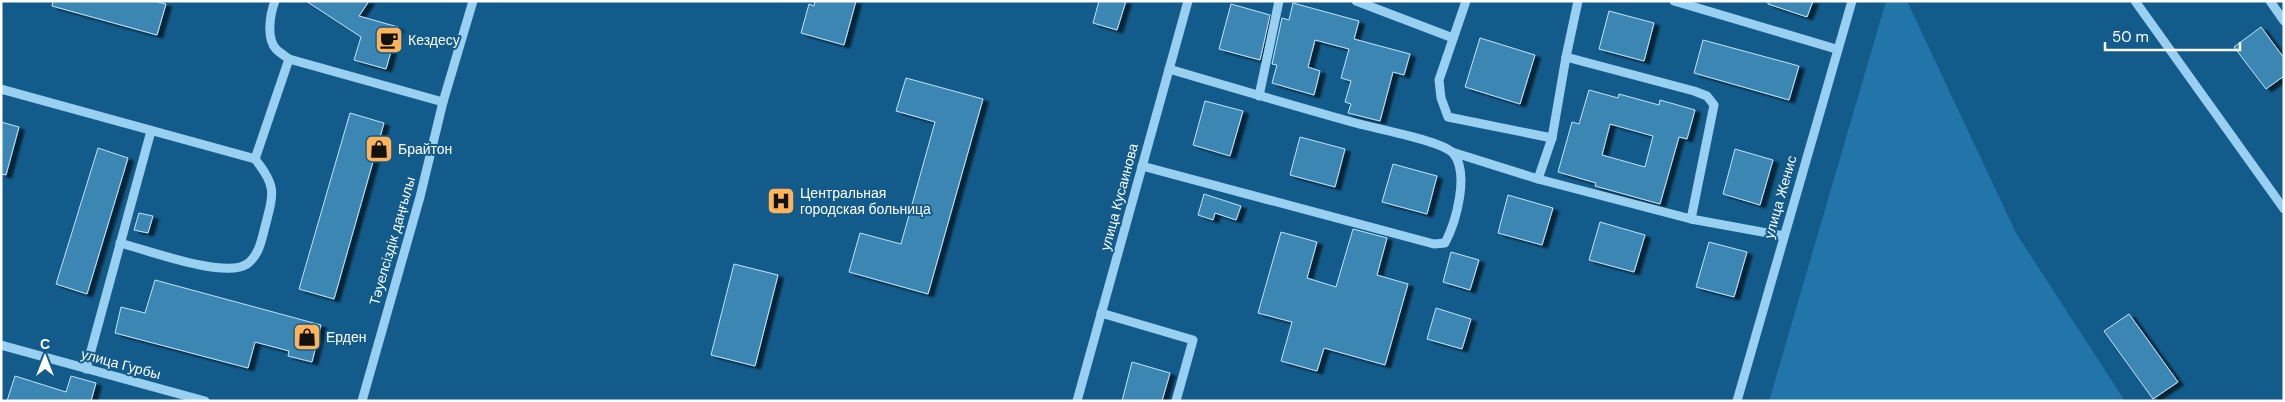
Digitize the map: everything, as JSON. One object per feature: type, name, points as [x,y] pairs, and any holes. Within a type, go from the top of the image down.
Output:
[{"type":"street","points":[[275,1],[271,13],[270,29],[275,48],[289,59],[443,102]]},
{"type":"street","name":"Тәуелсіздік даңғылы","points":[[362,401],[420,197],[443,102],[473,1]]},
{"type":"street","name":"улица Кусаинова","points":[[1077,401],[1188,1]]},
{"type":"street","points":[[1259,96],[1279,1]]},
{"type":"street","points":[[1356,1],[1453,38]]},
{"type":"street","points":[[1466,1],[1439,80],[1448,117],[1552,138]]},
{"type":"street","points":[[1538,180],[1552,138],[1578,1]]},
{"type":"street","points":[[1674,1],[1836,49]]},
{"type":"street","name":"улица Женис","points":[[1737,401],[1836,49],[1852,1]]},
{"type":"street","points":[[2135,1],[2284,209]]},
{"type":"street","points":[[2270,1],[2284,21]]},
{"type":"street","points":[[1566,57],[1694,91],[1707,96],[1714,105],[1691,219]]},
{"type":"street","points":[[256,159],[289,59]]},
{"type":"street","points":[[1169,69],[1259,96],[1435,144],[1452,152],[1538,180],[1691,219],[1784,236]]},
{"type":"street","points":[[1,89],[256,159],[268,175],[273,189],[259,250],[248,263],[238,268],[213,268],[120,243]]},
{"type":"street","points":[[86,369],[151,131]]},
{"type":"street","points":[[1142,166],[1434,244],[1445,243],[1450,234],[1461,188],[1461,168],[1452,152]]},
{"type":"street","points":[[1101,313],[1193,340],[1176,401]]},
{"type":"street","name":"улица Гурбы","points":[[1,345],[205,401]]},
{"type":"shaded area","points":[[1886,1],[1907,1],[2016,233],[2125,401],[1769,401]]},
{"type":"building","points":[[53,1],[154,1],[166,4],[157,35],[52,6]]},
{"type":"building","points":[[306,1],[369,1],[359,16],[398,27],[386,69],[354,60],[361,37]]},
{"type":"building","points":[[815,1],[856,1],[844,45],[801,33],[809,4],[814,6]]},
{"type":"building","points":[[1099,1],[1126,1],[1117,30],[1093,23]]},
{"type":"building","points":[[1768,1],[1813,1],[1807,17],[1768,4]]},
{"type":"building","points":[[1293,3],[1359,21],[1354,39],[1410,54],[1404,75],[1393,72],[1380,121],[1348,113],[1351,104],[1345,102],[1351,81],[1341,78],[1349,49],[1315,40],[1308,67],[1320,71],[1314,95],[1272,83],[1277,65],[1272,64],[1282,18],[1289,20]]},
{"type":"building","points":[[1231,4],[1270,15],[1260,60],[1219,49]]},
{"type":"building","points":[[1609,11],[1654,23],[1644,61],[1599,49]]},
{"type":"building","points":[[2261,27],[2284,58],[2284,76],[2266,89],[2234,47]]},
{"type":"building","points":[[1480,38],[1535,55],[1520,104],[1465,87]]},
{"type":"building","points":[[1703,40],[1799,66],[1789,100],[1694,73]]},
{"type":"building","points":[[906,78],[983,99],[928,294],[849,272],[860,233],[901,244],[935,122],[896,111]]},
{"type":"building","points":[[1589,90],[1618,98],[1619,94],[1659,105],[1660,100],[1695,110],[1687,139],[1679,137],[1660,204],[1595,186],[1596,183],[1558,172],[1572,122],[1579,124]],"holes":[[[1610,124],[1653,136],[1645,167],[1602,155]]]},
{"type":"building","points":[[1205,101],[1243,111],[1230,156],[1193,145]]},
{"type":"building","points":[[350,113],[384,123],[334,299],[299,289]]},
{"type":"building","points":[[1,122],[19,127],[6,175],[1,174]]},
{"type":"building","points":[[1300,137],[1345,149],[1335,187],[1290,175]]},
{"type":"building","points":[[98,148],[128,158],[87,294],[56,284]]},
{"type":"building","points":[[1735,149],[1773,160],[1760,205],[1723,194]]},
{"type":"building","points":[[1393,164],[1437,176],[1427,214],[1382,202]]},
{"type":"building","points":[[1204,194],[1241,206],[1236,220],[1215,213],[1213,220],[1198,215]]},
{"type":"building","points":[[1508,195],[1553,208],[1542,245],[1498,233]]},
{"type":"building","points":[[139,213],[153,216],[148,233],[134,230]]},
{"type":"building","points":[[1600,222],[1645,235],[1634,272],[1589,260]]},
{"type":"building","points":[[1353,229],[1387,238],[1377,275],[1408,284],[1385,365],[1324,348],[1317,371],[1281,361],[1292,322],[1258,313],[1281,232],[1317,242],[1307,278],[1336,287]]},
{"type":"building","points":[[1709,242],[1747,252],[1734,297],[1696,287]]},
{"type":"building","points":[[1451,252],[1479,260],[1470,290],[1443,282]]},
{"type":"building","points":[[734,264],[778,275],[755,366],[711,355]]},
{"type":"building","points":[[155,280],[321,325],[312,362],[288,356],[289,351],[255,342],[248,368],[115,333],[121,307],[145,313]]},
{"type":"building","points":[[1436,308],[1471,319],[1462,349],[1427,339]]},
{"type":"building","points":[[2129,314],[2178,382],[2153,399],[2104,331]]},
{"type":"building","points":[[1132,362],[1170,373],[1162,401],[1122,401]]},
{"type":"building","points":[[15,376],[66,392],[71,376],[96,383],[91,401],[7,401]]},
{"type":"place","name":"Кездесу","points":[[389,40]]},
{"type":"place","name":"Брайтон","points":[[379,149]]},
{"type":"place","name":"Центральная городская больница","points":[[781,201]]},
{"type":"place","name":"Ерден","points":[[307,337]]}]
